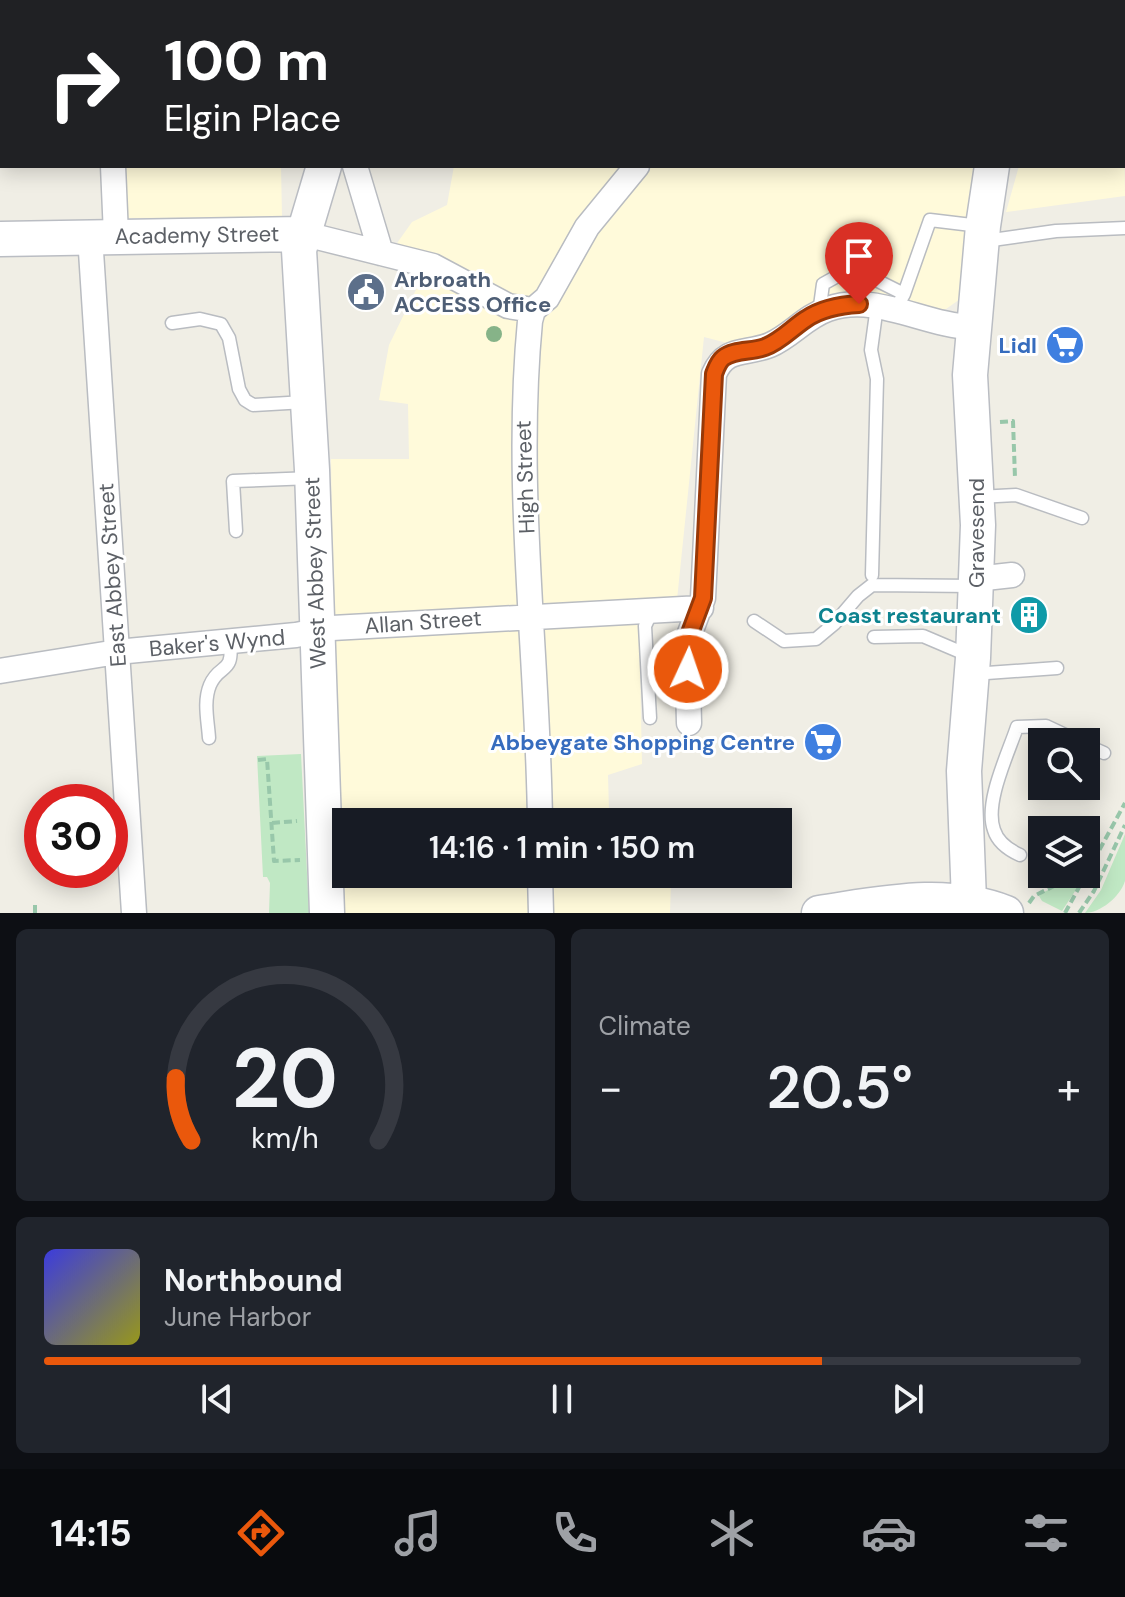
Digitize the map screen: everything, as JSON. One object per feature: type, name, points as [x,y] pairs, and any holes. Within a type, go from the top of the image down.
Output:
[{"type":"street","name":"East Abbey Street","points":[[113,168],[103,236],[119,784]]},
{"type":"street","name":"West Abbey Street","points":[[323,168],[299,250],[312,478],[327,913]]},
{"type":"street","points":[[356,168],[381,253]]},
{"type":"street","points":[[305,234],[433,266],[508,306],[533,310],[547,298],[587,227],[635,168]]},
{"type":"street","name":"Gravesend","points":[[992,168],[982,234],[970,375],[978,497],[972,666],[964,771],[995,909]]},
{"type":"street","name":"Academy Street","points":[[0,239],[305,234]]},
{"type":"street","points":[[689,723],[687,641],[701,608],[714,374],[723,358],[776,342],[807,318],[841,305],[892,303],[956,327],[973,327]]},
{"type":"street","name":"High Street","points":[[533,310],[523,415],[529,615],[537,714],[540,808]]},
{"type":"street","points":[[976,582],[1012,575]]},
{"type":"street","name":"Allan Street","points":[[317,631],[529,615],[701,608]]},
{"type":"street","name":"Baker's Wynd","points":[[0,671],[117,652],[317,631]]},
{"type":"street","name":"East Abbey Street","points":[[128,873],[134,913]]},
{"type":"street","points":[[540,888],[541,913]]},
{"type":"street","points":[[819,913],[905,901],[995,909]]},
{"type":"lane","points":[[872,575],[877,379],[871,350],[930,220],[982,234],[1125,228]]},
{"type":"lane","points":[[172,323],[200,319],[221,324],[229,338],[239,389],[245,400],[253,405],[308,402]]},
{"type":"lane","points":[[236,531],[233,481],[312,478]]},
{"type":"lane","points":[[978,497],[1016,495],[1082,518]]},
{"type":"lane","points":[[754,621],[784,641],[816,639],[872,585],[976,582]]},
{"type":"lane","points":[[650,718],[645,626],[652,611]]},
{"type":"lane","points":[[874,637],[923,636],[972,666],[1057,668]]},
{"type":"lane","points":[[209,738],[206,701],[212,680],[228,667],[231,660],[230,640]]},
{"type":"lane","points":[[1020,855],[980,832],[1017,727],[1050,728]]},
{"type":"lane","points":[[1100,751],[1104,753]]},
{"type":"path","points":[[990,422],[1013,421],[1016,495]]},
{"type":"path","points":[[258,760],[267,759],[274,861],[325,859]]},
{"type":"path","points":[[1100,845],[1125,803]]},
{"type":"path","points":[[1079,913],[1094,891],[1125,825]]},
{"type":"path","points":[[995,909],[1052,888]]},
{"type":"path","points":[[1065,913],[1076,888]]},
{"type":"path","points":[[35,905],[35,913]]},
{"type":"shaded area","points":[[121,168],[281,168],[282,217],[120,218]]},
{"type":"shaded area","points":[[454,168],[976,168],[968,213],[969,246],[963,297],[946,309],[924,310],[839,296],[808,305],[759,341],[731,344],[704,337],[677,600],[333,620],[331,459],[409,459],[408,404],[379,400],[389,345],[432,257],[395,246],[412,222],[447,205]]},
{"type":"shaded area","points":[[1018,168],[1125,168],[1125,196],[1006,212]]},
{"type":"shaded area","points":[[639,620],[642,764],[608,775],[609,808],[340,808],[334,635]]},
{"type":"shaded area","points":[[342,888],[671,888],[670,913],[343,913]]},
{"type":"green space","points":[[301,754],[309,913],[269,913],[270,883],[267,877],[263,877],[257,756]]},
{"type":"green space","points":[[1125,834],[1125,881],[1122,887],[1103,907],[1085,913],[1101,890]]},
{"type":"green space","points":[[1052,888],[1077,888],[1062,911],[1042,901],[1039,896]]},
{"type":"place","name":"Arbroath ACCESS Office","points":[[366,292]]},
{"type":"place","name":"Lidl","points":[[1065,345]]},
{"type":"place","name":"Coast restaurant","points":[[1029,615]]},
{"type":"place","name":"Abbeygate Shopping Centre","points":[[823,742]]},
{"type":"route","points":[[688,669],[687,641],[703,598],[714,374],[718,365],[731,354],[760,349],[776,342],[807,318],[824,310],[859,304]]}]
